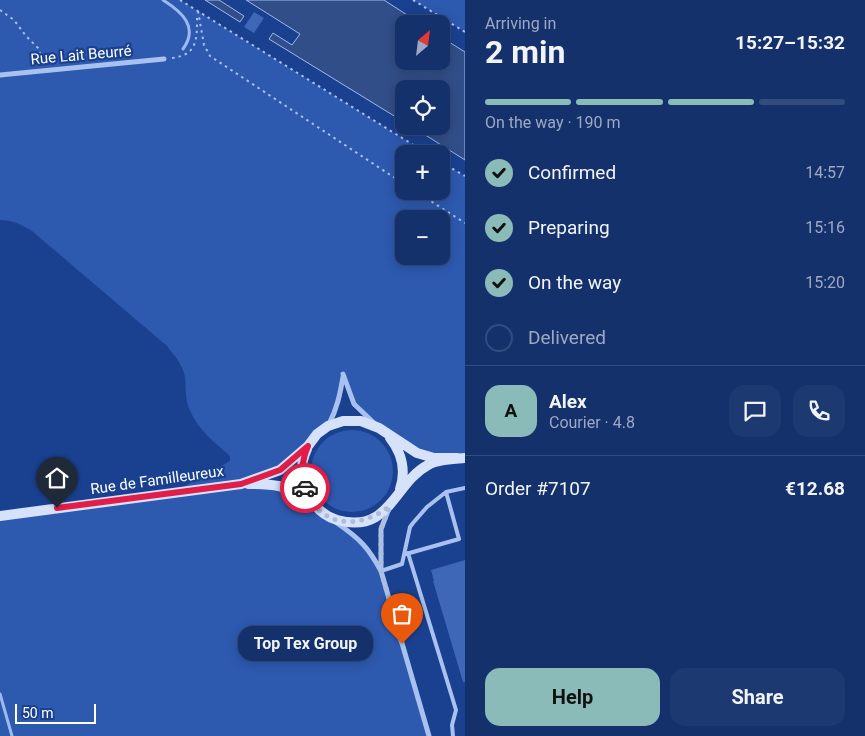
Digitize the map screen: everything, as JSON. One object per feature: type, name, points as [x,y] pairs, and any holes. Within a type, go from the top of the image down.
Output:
[{"type":"street","name":"Rue Lait Beurré","points":[[0,75],[164,59]]},
{"type":"street","points":[[328,426],[336,412],[340,399],[343,374],[354,404],[388,435],[417,453],[434,458],[461,458]]},
{"type":"street","points":[[328,426],[343,421],[362,421],[379,428]]},
{"type":"street","name":"Rue de Familleureux","points":[[0,516],[241,484],[280,470],[308,446],[317,434],[328,426]]},
{"type":"street","points":[[388,435],[396,444],[403,468],[402,482],[397,496]]},
{"type":"street","name":"Rue de Familleureux","points":[[308,446],[303,458],[301,478],[309,499],[331,518]]},
{"type":"street","points":[[381,571],[381,529],[390,506],[397,496],[415,473],[429,464],[461,458]]},
{"type":"street","points":[[241,484],[274,484],[294,489],[309,499]]},
{"type":"street","points":[[331,518],[342,521],[364,521],[378,516],[390,506]]},
{"type":"street","points":[[331,518],[352,533],[370,550],[381,571],[429,736]]},
{"type":"lane","points":[[381,571],[402,564],[410,527],[427,507],[446,492],[465,488]]},
{"type":"lane","points":[[403,555],[458,539],[446,492]]},
{"type":"lane","points":[[408,553],[456,710],[452,725],[453,736]]},
{"type":"path","points":[[180,0],[414,145]]},
{"type":"path","points":[[413,0],[465,32]]},
{"type":"path","points":[[0,10],[14,20],[38,48],[47,71]]},
{"type":"path","points":[[164,59],[182,56],[190,52],[195,43],[198,11]]},
{"type":"path","points":[[198,11],[204,45],[210,56],[395,178]]},
{"type":"path","points":[[450,167],[465,176]]},
{"type":"path","points":[[429,200],[465,223]]},
{"type":"shaded area","points":[[0,0],[180,0],[414,145],[395,145],[395,200],[450,200],[450,167],[465,176],[465,458],[434,458],[388,435],[354,404],[344,376],[328,426],[292,460],[243,483],[294,489],[352,533],[381,571],[429,736],[0,736],[0,516],[172,493],[230,461],[230,456],[206,435],[192,416],[187,400],[184,373],[178,360],[167,346],[32,231],[5,220],[0,220]]},
{"type":"shaded area","points":[[205,0],[219,0],[244,16],[240,22]]},
{"type":"shaded area","points":[[246,0],[384,0],[407,15],[395,15],[395,70],[450,70],[450,43],[465,52],[465,160],[450,151],[450,145],[441,145],[425,135],[450,135],[450,80],[395,80],[395,116],[269,39],[273,33],[292,45],[300,34]]},
{"type":"shaded area","points":[[413,0],[465,0],[465,32],[450,23],[450,15],[437,15]]},
{"type":"shaded area","points":[[352,430],[368,433],[381,442],[390,455],[393,471],[390,487],[381,500],[368,509],[352,512],[336,509],[323,500],[314,487],[311,471],[314,455],[323,442],[336,433]]},
{"type":"building","points":[[254,12],[264,18],[254,33],[244,27]]},
{"type":"building","points":[[465,560],[465,682],[463,682],[431,570]]},
{"type":"waterway","points":[[163,0],[182,15],[189,27],[188,41],[183,49]]},
{"type":"waterway","points":[[0,694],[12,736]]},
{"type":"way so far","points":[[305,488],[309,499],[322,512],[331,518],[342,521],[364,521],[378,516],[390,506],[381,529],[381,571],[402,644]]},
{"type":"place","name":"Top Tex Group","points":[[402,644]]},
{"type":"route","points":[[57,508],[241,484],[280,470],[308,446],[303,458],[301,478],[305,488]]}]
